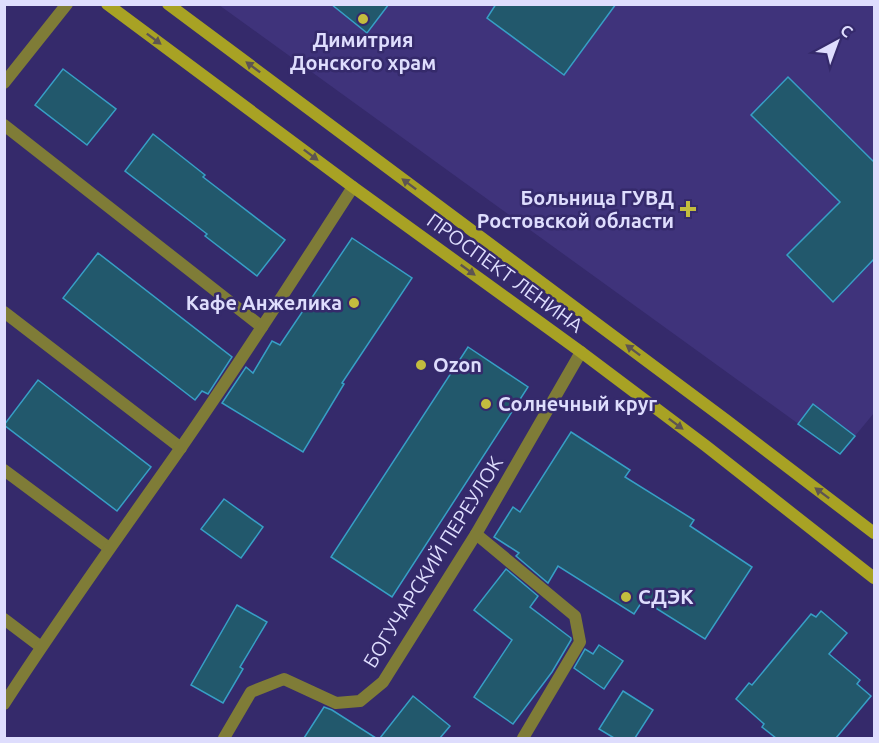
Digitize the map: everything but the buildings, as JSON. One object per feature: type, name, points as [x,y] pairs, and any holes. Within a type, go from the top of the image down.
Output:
[{"type":"main road","name":"ПРОСПЕКТ ЛЕНИНА","points":[[107,4],[353,187],[581,352],[706,446],[874,578]]},
{"type":"main road","name":"ПРОСПЕКТ ЛЕНИНА","points":[[168,4],[873,528]]},
{"type":"street","points":[[4,83],[66,4]]},
{"type":"street","points":[[4,125],[262,327]]},
{"type":"street","points":[[4,704],[41,647],[181,447],[353,187]]},
{"type":"street","points":[[4,312],[181,447]]},
{"type":"street","name":"БОГУЧАРСКИЙ ПЕРЕУЛОК","points":[[225,738],[251,692],[284,679],[336,703],[360,701],[383,682],[476,534],[581,352]]},
{"type":"street","points":[[4,470],[109,549]]},
{"type":"street","points":[[476,534],[574,616],[580,642],[524,738]]},
{"type":"street","points":[[4,619],[41,647]]},
{"type":"shaded area","name":"Больница ГУВД Ростовской области","points":[[219,5],[874,5],[874,413],[840,454]]},
{"type":"place","name":"Димитрия Донского храм","points":[[363,19]]},
{"type":"place","name":"Больница ГУВД Ростовской области","points":[[688,209]]},
{"type":"place","name":"Кафе Анжелика","points":[[354,303]]},
{"type":"place","name":"Ozon","points":[[421,365]]},
{"type":"place","name":"Солнечный круг","points":[[486,404]]},
{"type":"place","name":"СДЭК","points":[[626,597]]}]
